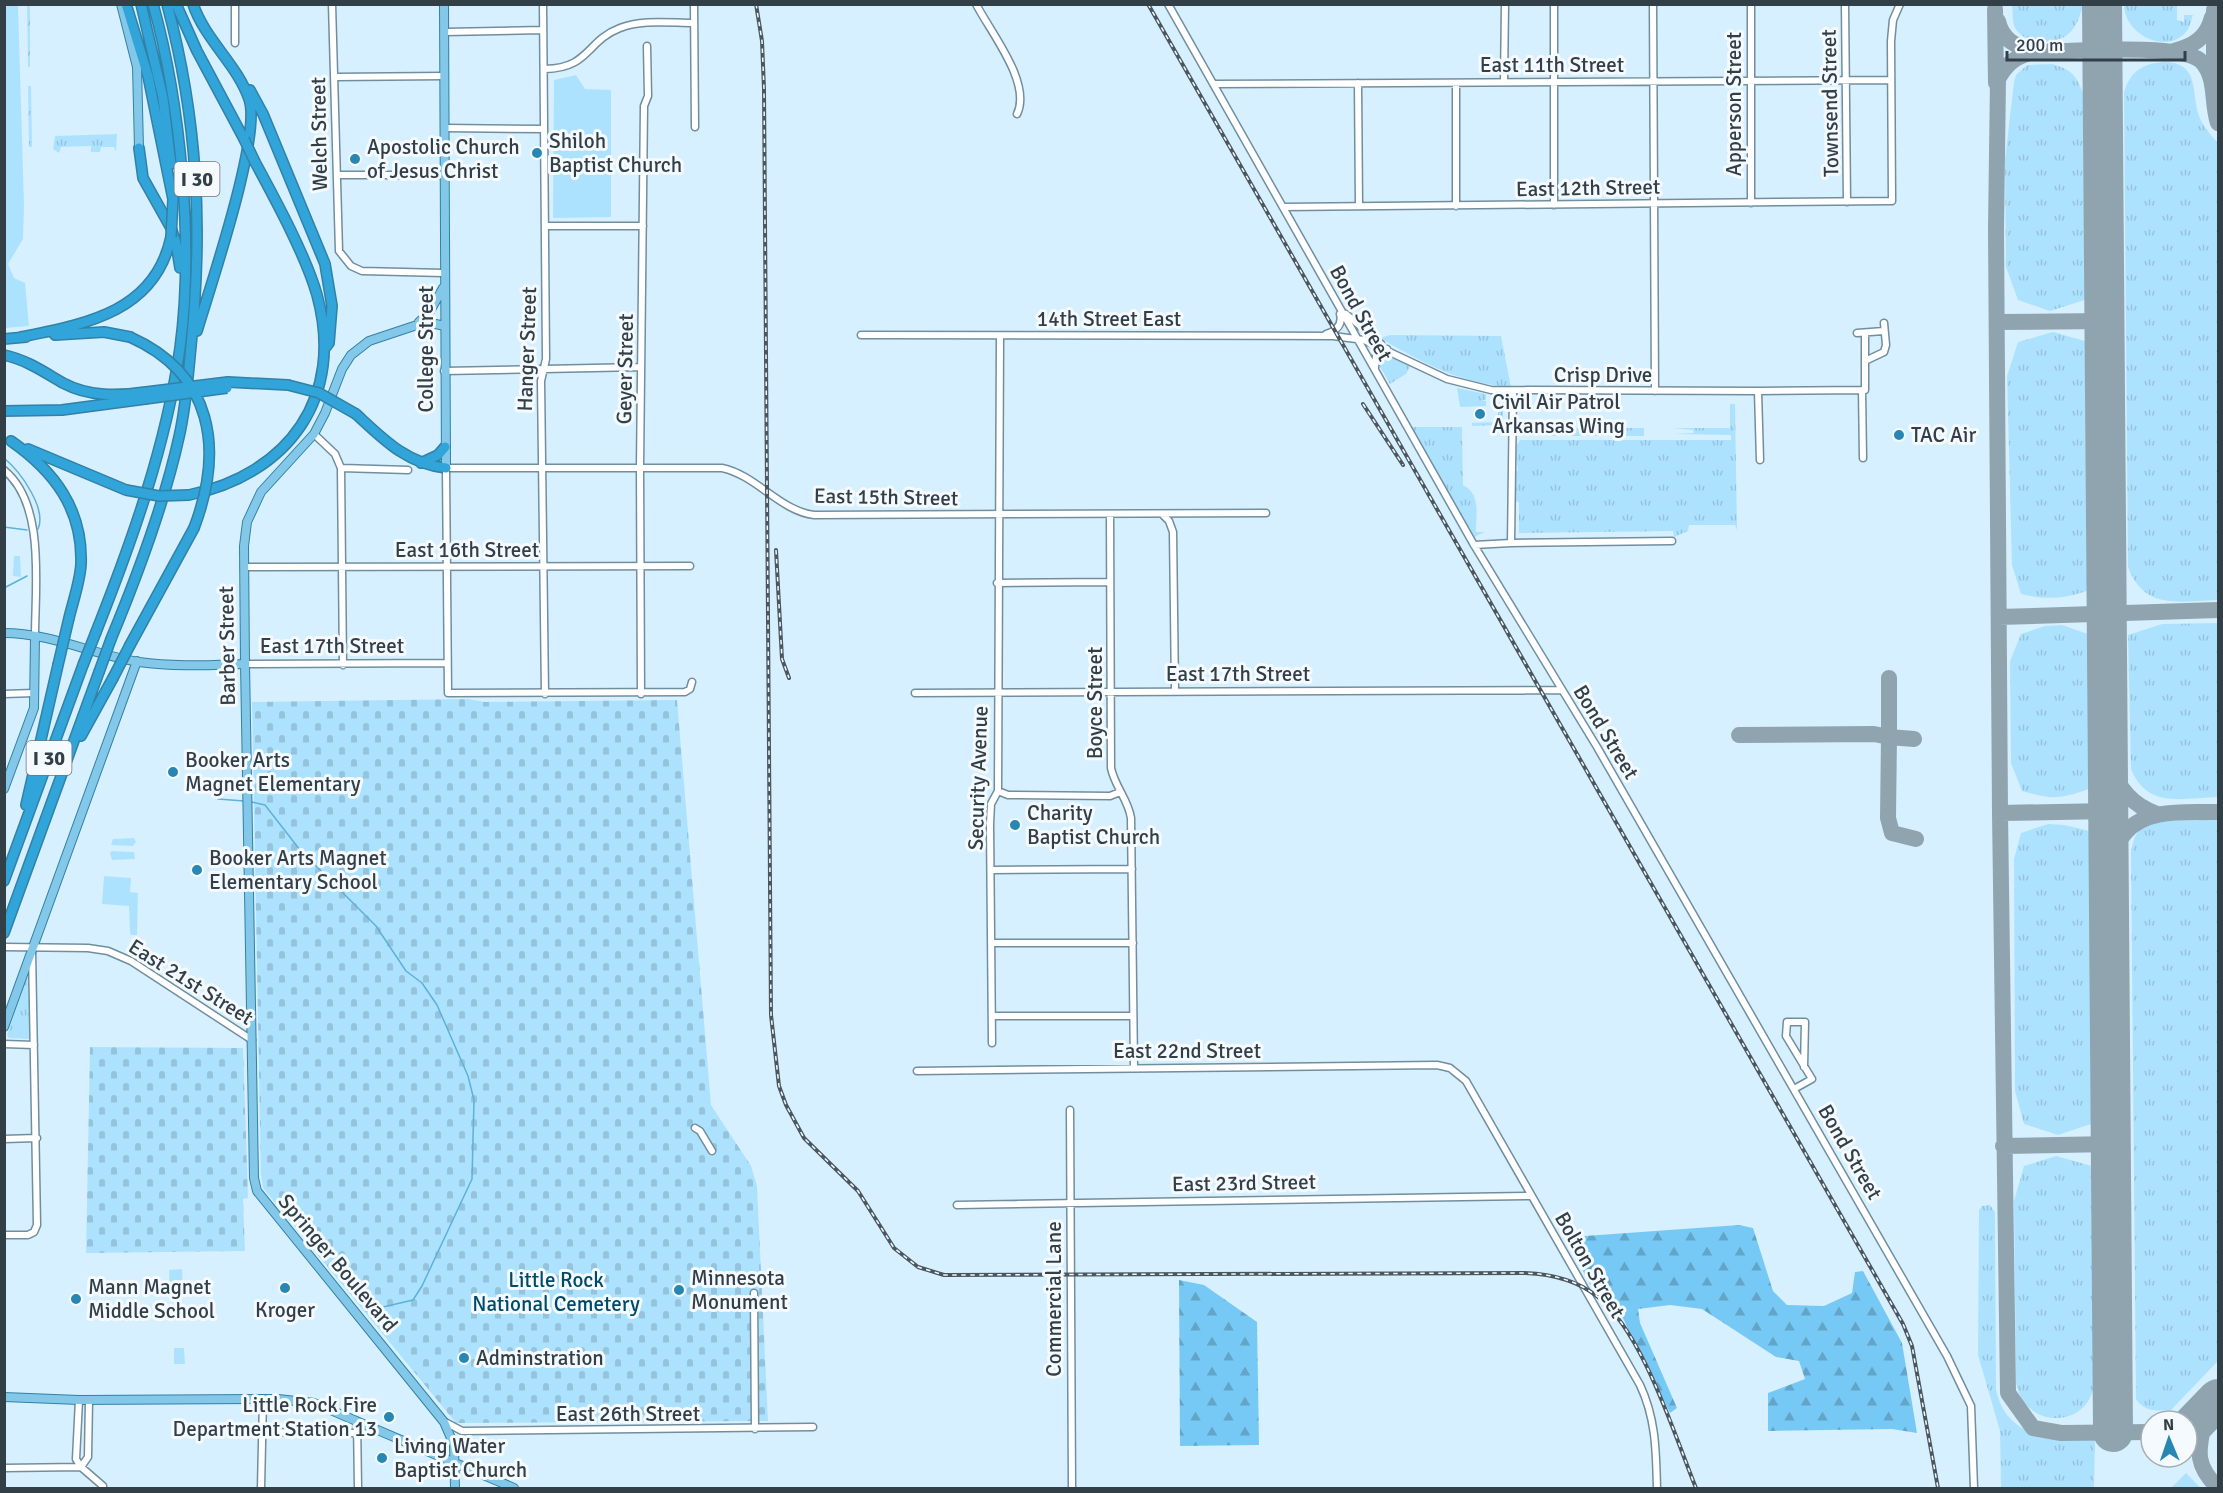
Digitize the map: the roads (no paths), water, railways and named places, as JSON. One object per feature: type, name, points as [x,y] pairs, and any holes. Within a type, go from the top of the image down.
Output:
[{"type":"highway","points":[[126,4],[148,76],[173,199]]},
{"type":"highway","points":[[21,337],[87,322],[112,313],[133,300],[159,271],[167,254],[171,237],[173,199],[163,98],[141,4]]},
{"type":"highway","name":"I 30","points":[[4,881],[139,516],[167,411],[180,348],[185,284],[185,228],[172,88],[153,4]]},
{"type":"highway","name":"I 30","points":[[4,933],[167,484],[180,435],[190,356],[198,246],[197,169],[183,66],[167,4]]},
{"type":"highway","points":[[8,440],[126,490],[159,496],[189,495],[227,486],[252,473],[291,440],[304,422],[315,398],[323,351],[321,312],[313,283],[244,139],[197,51],[177,4]]},
{"type":"highway","points":[[190,356],[252,128],[249,99],[200,21],[193,4]]},
{"type":"highway","points":[[217,47],[238,71],[256,99],[321,255],[328,277],[332,306],[329,343],[323,351]]},
{"type":"highway","points":[[139,148],[143,178],[177,243],[180,269],[180,348]]},
{"type":"highway","points":[[4,339],[104,332],[130,337],[159,353],[181,371],[200,403],[208,439],[209,475],[205,498],[194,528],[63,770]]},
{"type":"highway","points":[[4,355],[29,362],[64,384],[82,390],[146,396]]},
{"type":"highway","points":[[4,411],[62,410],[228,385],[263,382],[288,385],[319,393],[356,414],[399,452],[421,463],[446,468]]},
{"type":"highway","points":[[8,440],[45,467],[69,504],[80,545],[81,566],[15,852]]},
{"type":"highway","points":[[421,463],[438,455],[444,447]]},
{"type":"main road","points":[[121,4],[137,67],[139,148]]},
{"type":"main road","name":"College Street","points":[[444,4],[444,447],[446,468]]},
{"type":"main road","name":"Barber Street","points":[[414,326],[429,314],[444,287]]},
{"type":"main road","points":[[429,314],[444,315]]},
{"type":"main road","name":"Barber Street","points":[[252,1040],[245,534],[255,503],[268,483],[294,458],[314,434],[342,369],[351,355],[369,341],[414,326],[431,322],[445,326]]},
{"type":"main road","name":"East 17th Street","points":[[4,633],[35,636],[137,661],[179,665],[245,664]]},
{"type":"main road","points":[[4,789],[34,708],[35,636]]},
{"type":"main road","points":[[4,1028],[137,661]]},
{"type":"main road","name":"Springer Boulevard","points":[[252,1040],[254,1178],[260,1198],[444,1422],[452,1437],[455,1488]]},
{"type":"main road","points":[[4,1396],[79,1400],[263,1399],[314,1403],[514,1488]]},
{"type":"street","points":[[235,4],[235,43]]},
{"type":"street","name":"Welch Street","points":[[332,4],[337,242],[346,261],[366,272],[444,273]]},
{"type":"street","name":"Hanger Street","points":[[543,4],[546,226],[545,369],[541,381],[545,694]]},
{"type":"street","points":[[694,4],[695,127]]},
{"type":"street","points":[[976,4],[1019,82],[1021,104],[1017,114]]},
{"type":"street","name":"Bond Street","points":[[1168,4],[1474,545],[1597,747],[1926,1319],[1971,1406],[1974,1488]]},
{"type":"street","points":[[1504,4],[1504,82]]},
{"type":"street","points":[[1554,4],[1554,205]]},
{"type":"street","points":[[1653,4],[1655,391]]},
{"type":"street","name":"Apperson Street","points":[[1751,4],[1751,203]]},
{"type":"street","name":"Townsend Street","points":[[1845,4],[1847,202]]},
{"type":"street","points":[[1891,80],[1892,25],[1900,4]]},
{"type":"street","points":[[544,69],[569,66],[589,53],[604,36],[620,28],[639,24],[694,23]]},
{"type":"street","points":[[445,32],[543,30]]},
{"type":"street","name":"Geyer Street","points":[[640,694],[641,367],[647,46]]},
{"type":"street","points":[[335,77],[444,76]]},
{"type":"street","name":"East 11th Street","points":[[1214,84],[1891,80]]},
{"type":"street","name":"East 12th Street","points":[[1283,207],[1892,201],[1891,80]]},
{"type":"street","points":[[1358,83],[1359,206]]},
{"type":"street","points":[[1456,83],[1456,206]]},
{"type":"street","points":[[445,128],[544,129]]},
{"type":"street","points":[[337,175],[445,175]]},
{"type":"street","points":[[546,226],[643,225]]},
{"type":"street","points":[[1316,335],[1331,332],[1340,324],[1341,316],[1336,302]]},
{"type":"street","name":"Crisp Drive","points":[[1336,302],[1351,320],[1388,349]]},
{"type":"street","points":[[1865,358],[1884,352],[1887,345],[1884,324]]},
{"type":"street","points":[[1857,333],[1865,334],[1870,330],[1884,331]]},
{"type":"street","points":[[1863,458],[1862,390],[1865,390],[1865,334]]},
{"type":"street","name":"14th Street East","points":[[861,335],[1316,335],[1357,339]]},
{"type":"street","name":"Security Avenue","points":[[992,1043],[991,804],[998,791],[999,336]]},
{"type":"street","name":"Crisp Drive","points":[[1357,339],[1388,349],[1461,384],[1512,392],[1862,390]]},
{"type":"street","points":[[1375,371],[1376,355],[1388,349]]},
{"type":"street","points":[[444,371],[641,367]]},
{"type":"street","points":[[1758,391],[1760,460]]},
{"type":"street","points":[[1511,543],[1512,392]]},
{"type":"street","points":[[314,434],[333,451],[341,468],[342,665]]},
{"type":"street","points":[[341,468],[408,470]]},
{"type":"street","name":"East 15th Street","points":[[446,468],[728,469],[808,514],[1266,513]]},
{"type":"street","name":"College Street","points":[[446,468],[448,693],[545,694]]},
{"type":"street","points":[[4,470],[24,493],[30,510],[34,536],[35,636]]},
{"type":"street","name":"Boyce Street","points":[[1110,514],[1111,768],[1120,792],[1130,809],[1134,1068]]},
{"type":"street","points":[[1162,514],[1169,520],[1173,532],[1174,691]]},
{"type":"street","points":[[1474,545],[1672,541]]},
{"type":"street","name":"East 16th Street","points":[[244,567],[690,566]]},
{"type":"street","points":[[997,583],[1110,582]]},
{"type":"street","name":"East 17th Street","points":[[245,664],[447,663]]},
{"type":"street","points":[[545,694],[684,692],[690,689],[692,682]]},
{"type":"street","name":"East 17th Street","points":[[915,693],[1561,690]]},
{"type":"street","points":[[4,694],[34,693]]},
{"type":"street","points":[[998,791],[1008,795],[1110,796],[1120,792]]},
{"type":"street","points":[[991,870],[1132,869]]},
{"type":"street","points":[[992,943],[1133,943]]},
{"type":"street","name":"East 21st Street","points":[[8,947],[96,949],[119,955],[252,1040]]},
{"type":"street","points":[[4,1235],[28,1235],[36,1228],[37,1138],[32,947]]},
{"type":"street","points":[[993,1016],[1132,1016]]},
{"type":"street","points":[[1794,1089],[1812,1079],[1804,1066],[1786,1036],[1787,1022],[1805,1022],[1804,1066]]},
{"type":"street","points":[[4,1044],[34,1045]]},
{"type":"street","name":"East 22nd Street","points":[[917,1071],[1437,1065],[1456,1071]]},
{"type":"street","name":"Bolton Street","points":[[1456,1071],[1466,1081],[1650,1406],[1655,1428],[1656,1488]]},
{"type":"street","name":"Commercial Lane","points":[[1070,1110],[1072,1488]]},
{"type":"street","points":[[694,1128],[700,1131],[712,1151]]},
{"type":"street","points":[[4,1139],[37,1138]]},
{"type":"street","name":"East 23rd Street","points":[[957,1205],[1531,1196]]},
{"type":"street","points":[[754,1293],[755,1429]]},
{"type":"street","points":[[261,1488],[263,1399]]},
{"type":"street","points":[[79,1400],[76,1459],[81,1467],[103,1486]]},
{"type":"street","points":[[81,1467],[88,1457],[89,1400]]},
{"type":"street","points":[[357,1421],[358,1488]]},
{"type":"street","name":"East 26th Street","points":[[444,1422],[462,1431],[813,1427]]},
{"type":"street","points":[[262,1432],[357,1433]]},
{"type":"street","points":[[4,1468],[81,1467]]},
{"type":"waterway","points":[[4,458],[25,481],[36,501],[40,521],[38,529]]},
{"type":"waterway","points":[[4,527],[27,530]]},
{"type":"waterway","points":[[4,588],[27,576]]},
{"type":"waterway","points":[[218,799],[244,801]]},
{"type":"waterway","points":[[252,802],[265,805],[300,850],[376,926],[406,971],[422,983],[437,1005],[468,1076],[474,1100],[472,1179],[422,1286],[413,1300],[366,1311]]},
{"type":"railway","points":[[756,4],[762,41],[764,89],[771,1015],[779,1086],[786,1105],[804,1138],[858,1191],[894,1248],[918,1267],[944,1275],[1525,1273],[1573,1282],[1598,1297],[1614,1313],[1629,1334],[1656,1386],[1696,1488]]},
{"type":"railway","points":[[1148,4],[1903,1324],[1912,1346],[1938,1488]]},
{"type":"railway","points":[[1363,404],[1403,465]]},
{"type":"railway","points":[[776,550],[782,659],[789,678]]},
{"type":"place","name":"Shiloh Baptist Church","points":[[537,153]]},
{"type":"place","name":"Apostolic Church of Jesus Christ","points":[[355,159]]},
{"type":"place","name":"Civil Air Patrol Arkansas Wing","points":[[1480,414]]},
{"type":"place","name":"TAC Air","points":[[1899,435]]},
{"type":"place","name":"Booker Arts Magnet Elementary","points":[[173,772]]},
{"type":"place","name":"Charity Baptist Church","points":[[1015,825]]},
{"type":"place","name":"Booker Arts Magnet Elementary School","points":[[197,870]]},
{"type":"place","name":"Kroger","points":[[285,1288]]},
{"type":"place","name":"Minnesota Monument","points":[[679,1290]]},
{"type":"place","name":"Mann Magnet Middle School","points":[[76,1299]]},
{"type":"place","name":"Adminstration","points":[[464,1358]]},
{"type":"place","name":"Little Rock Fire Department Station 13","points":[[389,1417]]},
{"type":"place","name":"Living Water Baptist Church","points":[[382,1458]]},
{"type":"park label","name":"Little Rock National Cemetery","points":[[556,1292]]}]
